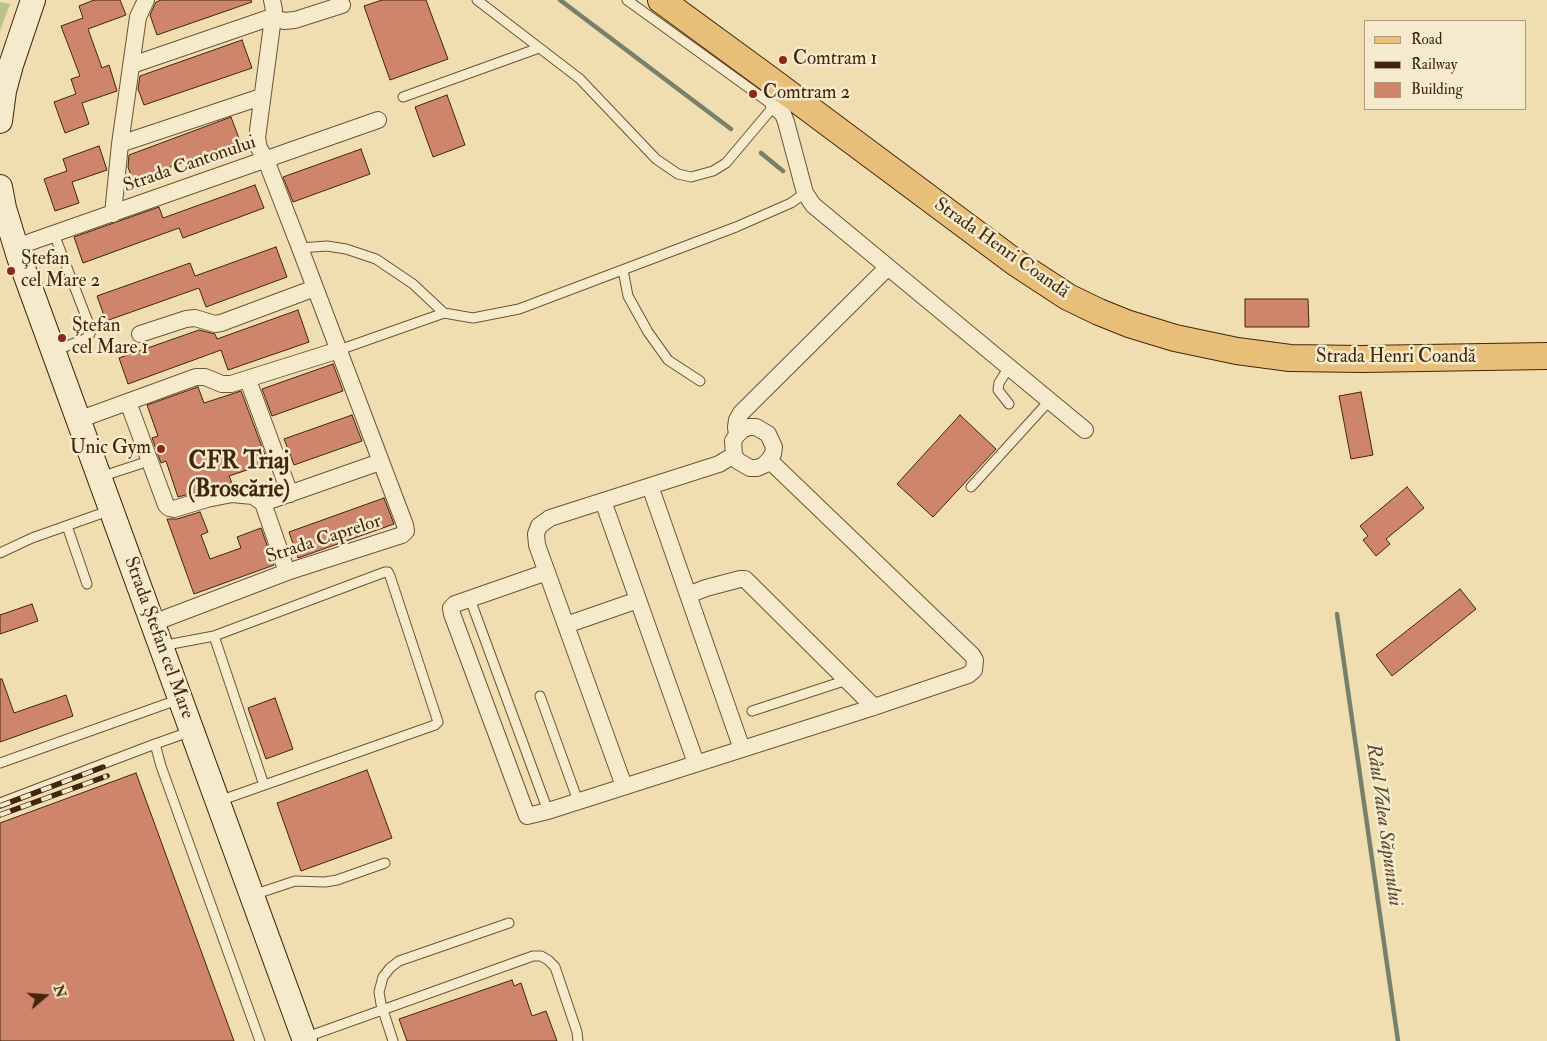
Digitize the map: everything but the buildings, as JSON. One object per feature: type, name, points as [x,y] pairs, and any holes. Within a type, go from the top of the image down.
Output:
[{"type":"main road","points":[[0,121],[6,82],[32,0]]},
{"type":"main road","name":"Strada Henri Coandă","points":[[661,0],[780,99],[1016,263],[1068,297],[1099,312],[1129,324],[1174,338],[1236,351],[1290,358],[1362,359],[1547,356]]},
{"type":"main road","name":"Strada Ștefan cel Mare","points":[[0,187],[9,240],[54,352],[304,1040]]},
{"type":"street","points":[[113,214],[120,144],[138,17],[146,0]]},
{"type":"street","points":[[263,503],[380,462],[300,248],[266,160],[259,148],[257,138],[272,17],[272,0]]},
{"type":"street","points":[[132,65],[272,17],[284,21],[294,20],[342,4]]},
{"type":"street","points":[[120,144],[261,97]]},
{"type":"street","points":[[780,99],[782,114],[786,122],[805,193],[813,205],[1085,430]]},
{"type":"street","name":"Strada Cantonului","points":[[9,240],[54,234],[378,120]]},
{"type":"street","points":[[737,435],[736,427],[741,413],[888,268]]},
{"type":"street","points":[[140,334],[186,319],[195,318],[215,324],[221,323],[315,288]]},
{"type":"street","points":[[78,420],[196,377],[205,377],[222,384],[231,384],[338,350]]},
{"type":"street","points":[[248,380],[290,494]]},
{"type":"street","points":[[128,402],[166,505],[174,509],[206,499],[232,494],[253,496],[263,503],[287,572]]},
{"type":"street","points":[[749,427],[756,427],[768,434],[774,447],[769,460],[757,468],[750,468],[738,461],[734,455],[733,441],[737,435],[749,427]]},
{"type":"street","points":[[624,786],[537,544],[536,534],[539,526],[550,518],[719,464],[734,455]]},
{"type":"street","points":[[547,572],[470,598],[455,604],[451,608],[525,814],[529,817],[874,707],[968,675],[974,670],[975,660],[972,655],[769,460]]},
{"type":"street","name":"Strada Caprelor","points":[[153,623],[287,572],[402,535],[406,530],[405,525],[380,462]]},
{"type":"street","points":[[650,486],[742,749]]},
{"type":"street","points":[[603,501],[696,764]]},
{"type":"street","points":[[688,595],[740,579],[745,580],[874,707]]},
{"type":"street","points":[[566,625],[638,600]]},
{"type":"lane","points":[[477,0],[580,79],[656,159],[678,174],[691,177],[701,176],[713,171],[726,163],[780,99],[627,0]]},
{"type":"lane","points":[[403,97],[539,48]]},
{"type":"lane","points":[[338,350],[444,313],[473,318],[519,309],[778,209],[805,193]]},
{"type":"lane","points":[[54,234],[90,327],[90,334],[85,339],[54,352]]},
{"type":"lane","points":[[300,248],[314,246],[336,247],[376,259],[413,284],[444,313]]},
{"type":"lane","points":[[623,270],[628,296],[648,332],[668,360],[700,381]]},
{"type":"lane","points":[[1008,404],[998,390],[999,383],[1009,367]]},
{"type":"lane","points":[[971,487],[1050,400]]},
{"type":"lane","points":[[99,478],[149,461]]},
{"type":"lane","points":[[0,552],[32,538],[111,510]]},
{"type":"lane","points":[[67,526],[87,584]]},
{"type":"lane","points":[[161,646],[214,636],[384,572],[388,572],[390,576],[438,722],[435,725],[264,784],[218,802]]},
{"type":"lane","points":[[470,598],[548,811]]},
{"type":"lane","points":[[214,636],[264,784]]},
{"type":"lane","points":[[752,711],[847,680]]},
{"type":"lane","points":[[540,696],[578,801]]},
{"type":"lane","points":[[0,764],[180,699]]},
{"type":"lane","points":[[0,803],[192,731]]},
{"type":"lane","points":[[155,744],[161,766],[260,1041]]},
{"type":"lane","points":[[253,896],[295,880],[325,882],[337,880],[385,863]]},
{"type":"lane","points":[[393,1041],[379,992],[383,977],[390,968],[399,961],[509,923]]},
{"type":"lane","points":[[304,1040],[533,956],[541,956],[555,967],[577,1032],[578,1041]]},
{"type":"green space","points":[[0,2],[10,4],[0,31]]},
{"type":"waterway","name":"Râul Valea Săpunului","points":[[560,0],[731,129]]},
{"type":"waterway","name":"Râul Valea Săpunului","points":[[761,153],[783,171]]},
{"type":"waterway","name":"Râul Valea Săpunului","points":[[1337,614],[1398,1041]]},
{"type":"railway","points":[[0,806],[103,767]]},
{"type":"railway","points":[[0,815],[107,776]]},
{"type":"place","name":"Comtram 1","points":[[783,60]]},
{"type":"place","name":"Comtram 2","points":[[753,94]]},
{"type":"place","name":"Ștefan cel Mare 2","points":[[11,271]]},
{"type":"place","name":"Ștefan cel Mare 1","points":[[62,338]]},
{"type":"place","name":"Unic Gym","points":[[161,449]]},
{"type":"district","name":"CFR Triaj (Broscărie)","points":[[239,477]]}]
